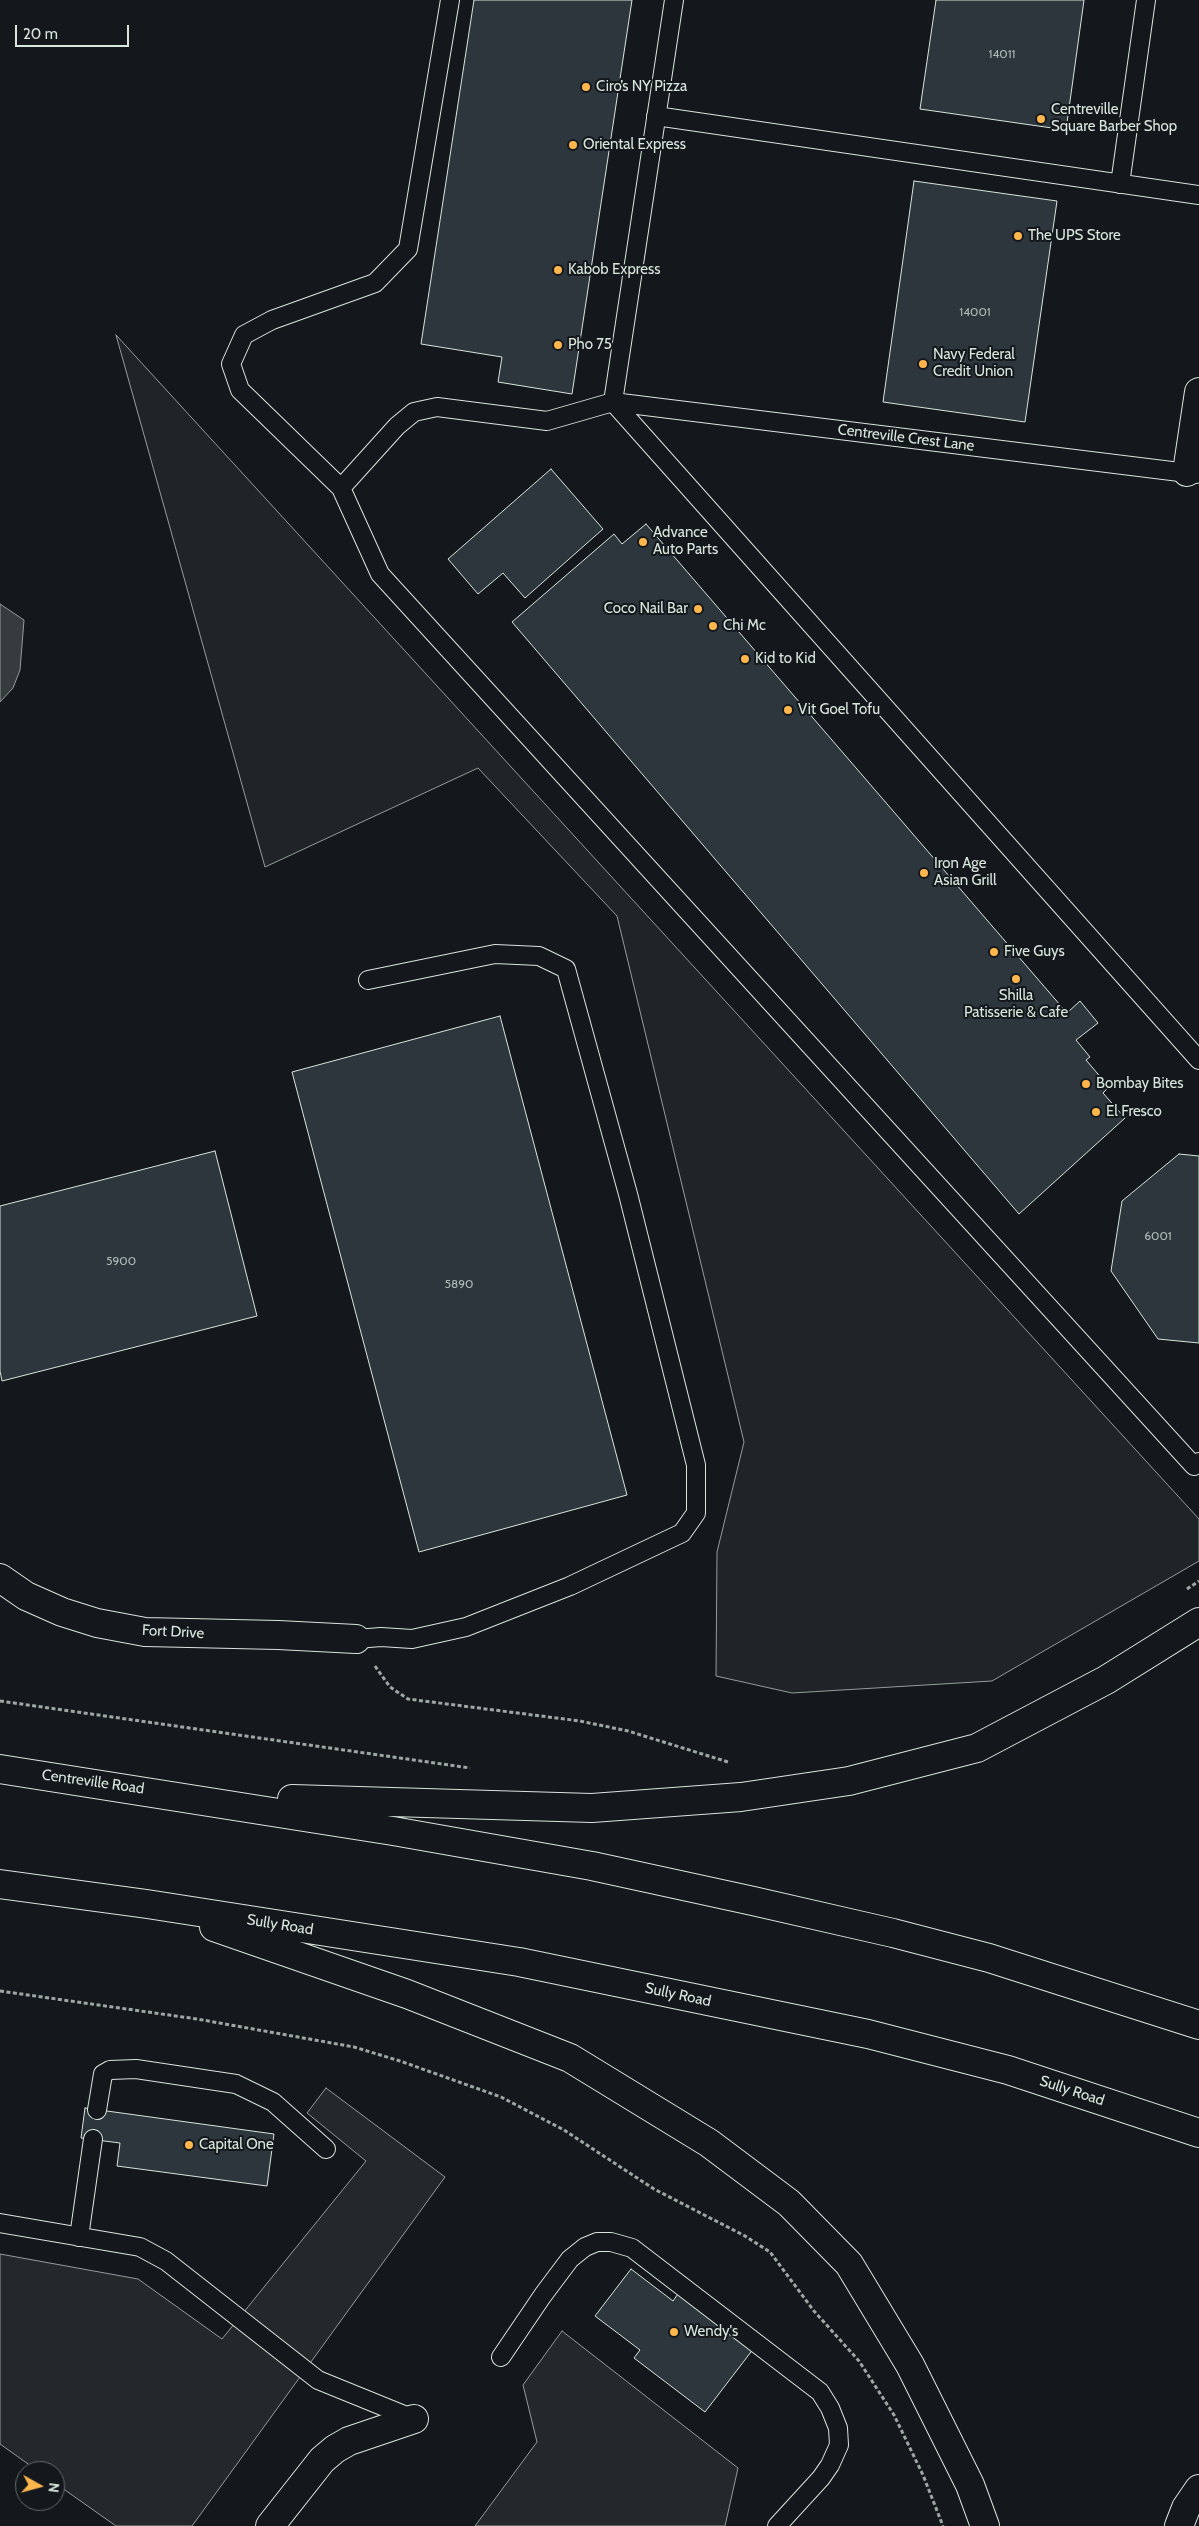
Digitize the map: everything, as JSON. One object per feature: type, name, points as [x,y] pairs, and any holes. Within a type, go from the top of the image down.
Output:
[{"type":"main road","points":[[1193,473],[1199,392]]},
{"type":"main road","name":"Fort Drive","points":[[0,1578],[26,1596],[62,1612],[97,1623],[144,1632],[356,1639]]},
{"type":"main road","points":[[186,1796],[592,1808],[742,1797],[849,1781],[977,1748],[1106,1680],[1199,1622]]},
{"type":"main road","name":"Centreville Road","points":[[0,1768],[186,1796]]},
{"type":"main road","points":[[186,1796],[592,1866],[753,1901],[893,1933],[989,1958],[1199,2025]]},
{"type":"main road","points":[[0,1884],[147,1904],[407,1994],[570,2058],[708,2143],[789,2203],[849,2264],[910,2365],[970,2485],[985,2526]]},
{"type":"main road","name":"Sully Road","points":[[147,1904],[519,1962],[868,2034],[1008,2070],[1199,2133]]},
{"type":"main road","points":[[270,2526],[322,2460],[335,2449],[349,2441],[414,2419]]},
{"type":"main road","points":[[1179,2526],[1186,2508],[1199,2489]]},
{"type":"lane","points":[[450,0],[408,249],[375,283],[272,320],[244,335],[231,364],[240,390],[341,488],[380,574],[1194,1466],[1199,1462]]},
{"type":"lane","points":[[613,402],[674,0]]},
{"type":"lane","points":[[1120,184],[1146,0]]},
{"type":"lane","points":[[656,116],[1199,195]]},
{"type":"lane","points":[[341,488],[397,426],[414,412],[437,407],[547,421],[613,402]]},
{"type":"lane","points":[[613,402],[1199,1060]]},
{"type":"lane","name":"Centreville Crest Lane","points":[[613,402],[1193,473]]},
{"type":"lane","points":[[356,1639],[381,1637],[412,1639],[466,1627],[570,1586],[682,1533],[696,1513],[696,1465],[692,1447],[628,1194],[566,969],[539,956],[494,954],[368,980]]},
{"type":"lane","points":[[97,2110],[103,2074],[110,2070],[136,2070],[236,2084],[273,2102],[326,2149]]},
{"type":"lane","points":[[79,2237],[93,2139]]},
{"type":"lane","points":[[0,2223],[140,2247],[166,2261],[318,2380],[414,2419]]},
{"type":"lane","points":[[501,2357],[570,2259],[585,2247],[598,2242],[611,2242],[632,2248],[820,2392],[830,2408],[838,2428],[839,2445],[836,2452],[820,2478],[777,2526]]},
{"type":"path","points":[[1183,1592],[1199,1581]]},
{"type":"path","points":[[356,1639],[390,1687],[408,1699],[580,1721],[628,1731],[739,1766],[742,1797]]},
{"type":"path","points":[[0,1700],[442,1766],[472,1768]]},
{"type":"path","points":[[0,1991],[197,2019],[354,2047],[400,2061],[501,2097],[564,2130],[654,2188],[745,2236],[770,2252],[814,2311],[859,2361],[894,2415],[923,2475],[942,2526]]},
{"type":"shaded area","points":[[116,335],[1199,1519],[1199,1561],[992,1681],[792,1693],[716,1676],[717,1552],[744,1442],[617,916],[478,768],[265,867]]},
{"type":"shaded area","points":[[0,604],[24,620],[20,670],[13,688],[0,702]]},
{"type":"shaded area","points":[[326,2088],[445,2177],[192,2526],[116,2526],[65,2490],[65,2461],[24,2461],[0,2444],[0,2254],[138,2279],[222,2339],[366,2161],[307,2113]]},
{"type":"shaded area","points":[[562,2331],[738,2468],[725,2526],[475,2526],[537,2442],[523,2385]]},
{"type":"building","points":[[474,0],[632,0],[572,394],[498,382],[502,357],[421,344]]},
{"type":"building","points":[[936,0],[1084,0],[1066,130],[920,109]]},
{"type":"building","points":[[914,181],[1057,201],[1025,422],[883,402]]},
{"type":"building","points":[[551,469],[603,529],[525,598],[503,573],[478,594],[448,559]]},
{"type":"building","points":[[646,524],[1067,1013],[1080,1001],[1098,1023],[1076,1040],[1090,1057],[1086,1060],[1109,1087],[1103,1093],[1125,1118],[1019,1214],[512,622],[614,534],[622,544]]},
{"type":"building","points":[[500,1016],[627,1495],[419,1552],[292,1072]]},
{"type":"building","points":[[215,1151],[257,1316],[2,1381],[0,1371],[0,1206]]},
{"type":"building","points":[[1179,1154],[1199,1156],[1199,1343],[1158,1339],[1111,1271],[1122,1201]]},
{"type":"building","points":[[85,2108],[274,2134],[267,2186],[117,2166],[120,2143],[81,2138]]},
{"type":"building","name":"Wendy's","points":[[631,2269],[673,2301],[680,2291],[754,2348],[705,2412],[634,2358],[640,2350],[595,2316]]},
{"type":"place","name":"Ciro’s NY Pizza","points":[[586,87]]},
{"type":"place","name":"Centreville Square Barber Shop","points":[[1041,119]]},
{"type":"place","name":"Oriental Express","points":[[573,145]]},
{"type":"place","name":"The UPS Store","points":[[1018,236]]},
{"type":"place","name":"Kabob Express","points":[[558,270]]},
{"type":"place","name":"Pho 75","points":[[558,345]]},
{"type":"place","name":"Navy Federal Credit Union","points":[[923,364]]},
{"type":"place","name":"Advance Auto Parts","points":[[643,542]]},
{"type":"place","name":"Coco Nail Bar","points":[[698,609]]},
{"type":"place","name":"Chi Mc","points":[[713,626]]},
{"type":"place","name":"Kid to Kid","points":[[745,659]]},
{"type":"place","name":"Vit Goel Tofu","points":[[788,710]]},
{"type":"place","name":"Iron Age Asian Grill","points":[[924,873]]},
{"type":"place","name":"Five Guys","points":[[994,952]]},
{"type":"place","name":"Shilla Patisserie & Cafe","points":[[1016,979]]},
{"type":"place","name":"Bombay Bites","points":[[1086,1084]]},
{"type":"place","name":"El Fresco","points":[[1096,1112]]},
{"type":"place","name":"Capital One","points":[[189,2145]]},
{"type":"place","name":"Wendy's","points":[[674,2332]]}]
